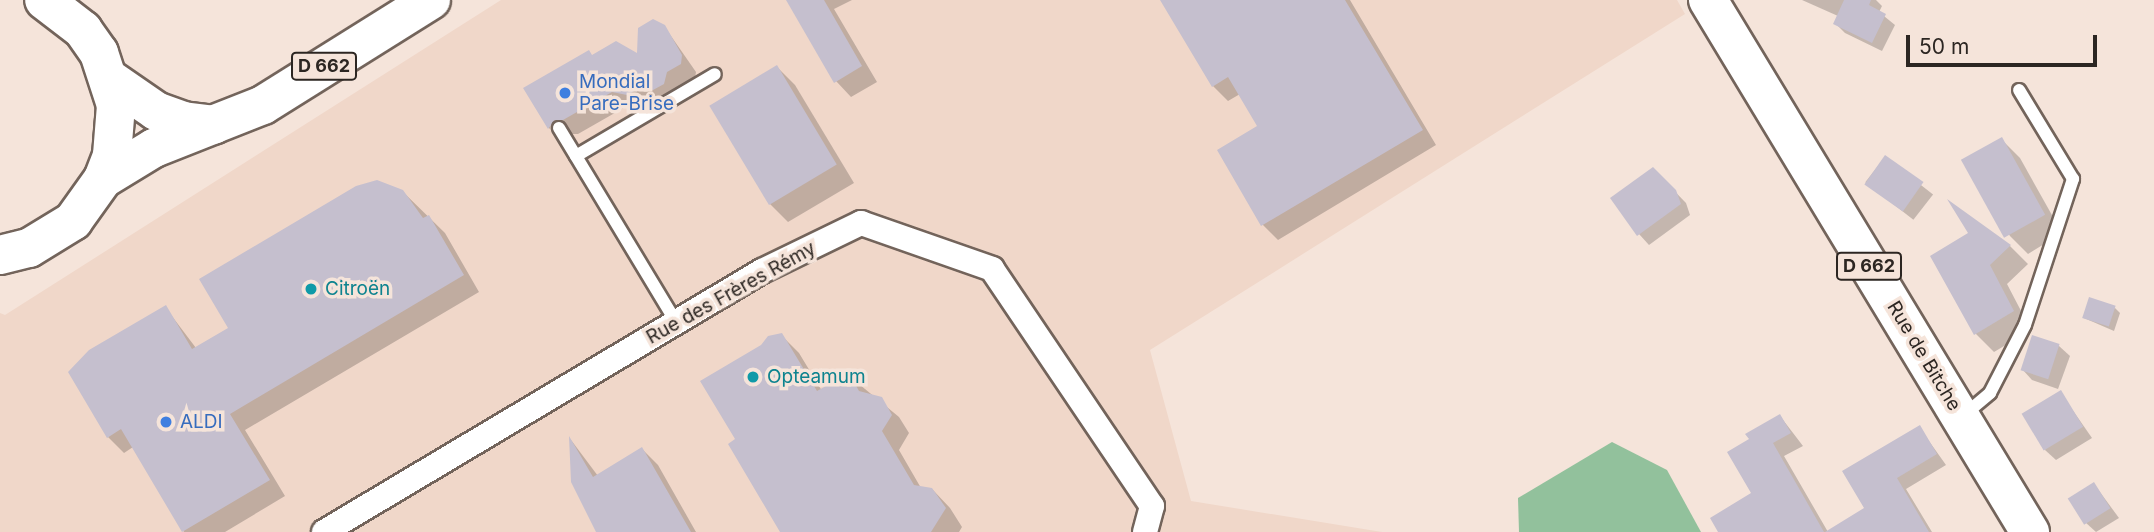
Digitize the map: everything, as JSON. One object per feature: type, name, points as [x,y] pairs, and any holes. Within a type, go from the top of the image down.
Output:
[{"type":"main road","name":"D 662","points":[[103,179],[154,148],[262,104],[431,0]]},
{"type":"main road","name":"Rue de Bitche","points":[[1708,0],[2030,532]]},
{"type":"main road","points":[[0,255],[52,236],[73,221],[103,179],[116,130],[111,80],[83,30],[55,3]]},
{"type":"main road","points":[[111,80],[156,111],[183,121],[214,125]]},
{"type":"street","name":"Rue des Frères Rémy","points":[[324,532],[762,271],[861,223],[992,270],[1152,506],[1145,532]]},
{"type":"lane","points":[[576,156],[715,74]]},
{"type":"lane","points":[[1961,418],[1990,393],[2025,325],[2073,179],[2019,90]]},
{"type":"lane","points":[[559,128],[676,322]]},
{"type":"shaded area","points":[[501,0],[1677,0],[1685,14],[1150,350],[1191,501],[1382,532],[0,532],[0,313],[5,315]]},
{"type":"green space","points":[[1612,442],[1667,470],[1701,532],[1519,532],[1518,498]]},
{"type":"building","points":[[786,0],[824,0],[862,66],[834,83]]},
{"type":"building","points":[[1160,0],[1345,0],[1423,130],[1261,226],[1217,150],[1257,126],[1228,77],[1212,87]]},
{"type":"building","points":[[1844,0],[1871,0],[1869,5],[1886,14],[1872,43],[1833,24]]},
{"type":"building","points":[[653,19],[665,25],[682,55],[681,64],[667,72],[664,84],[653,90],[640,88],[627,95],[612,92],[563,120],[555,120],[548,129],[523,88],[589,50],[592,55],[616,41],[637,53],[638,28]]},
{"type":"building","points":[[777,65],[837,164],[769,205],[709,106]]},
{"type":"building","points":[[2002,137],[2045,215],[2004,238],[1961,160]]},
{"type":"building","points":[[1885,155],[1924,182],[1903,211],[1864,184]]},
{"type":"building","points":[[1653,167],[1676,190],[1681,204],[1637,236],[1610,198]]},
{"type":"building","points":[[377,180],[403,190],[423,218],[429,215],[464,275],[230,414],[270,480],[182,532],[121,429],[107,438],[68,372],[89,350],[166,305],[192,349],[228,328],[199,279],[356,186]]},
{"type":"building","points":[[1947,199],[2011,245],[1990,265],[2014,311],[1974,335],[1930,256],[1968,233]]},
{"type":"building","points":[[2089,297],[2116,306],[2109,327],[2082,318]]},
{"type":"building","points":[[782,333],[817,391],[849,373],[859,391],[882,397],[892,415],[882,431],[914,485],[932,488],[946,508],[931,532],[780,532],[728,444],[735,439],[700,381],[761,345],[768,336]]},
{"type":"building","points":[[2032,335],[2060,344],[2048,379],[2021,370]]},
{"type":"building","points":[[2061,390],[2083,427],[2044,451],[2022,414]]},
{"type":"building","points":[[1780,414],[1791,433],[1773,443],[1824,532],[1718,532],[1710,518],[1751,493],[1727,452],[1749,439],[1745,434]]},
{"type":"building","points":[[1920,425],[1937,454],[1897,478],[1929,532],[1825,532],[1864,508],[1842,471]]},
{"type":"building","points":[[569,436],[593,477],[642,447],[691,532],[596,532],[571,482]]},
{"type":"building","points":[[2094,482],[2110,508],[2084,525],[2068,498]]},
{"type":"place","name":"Mondial Pare-Brise","points":[[565,93]]},
{"type":"place","name":"Citroën","points":[[311,289]]},
{"type":"place","name":"Opteamum","points":[[753,377]]},
{"type":"place","name":"ALDI","points":[[166,422]]}]
